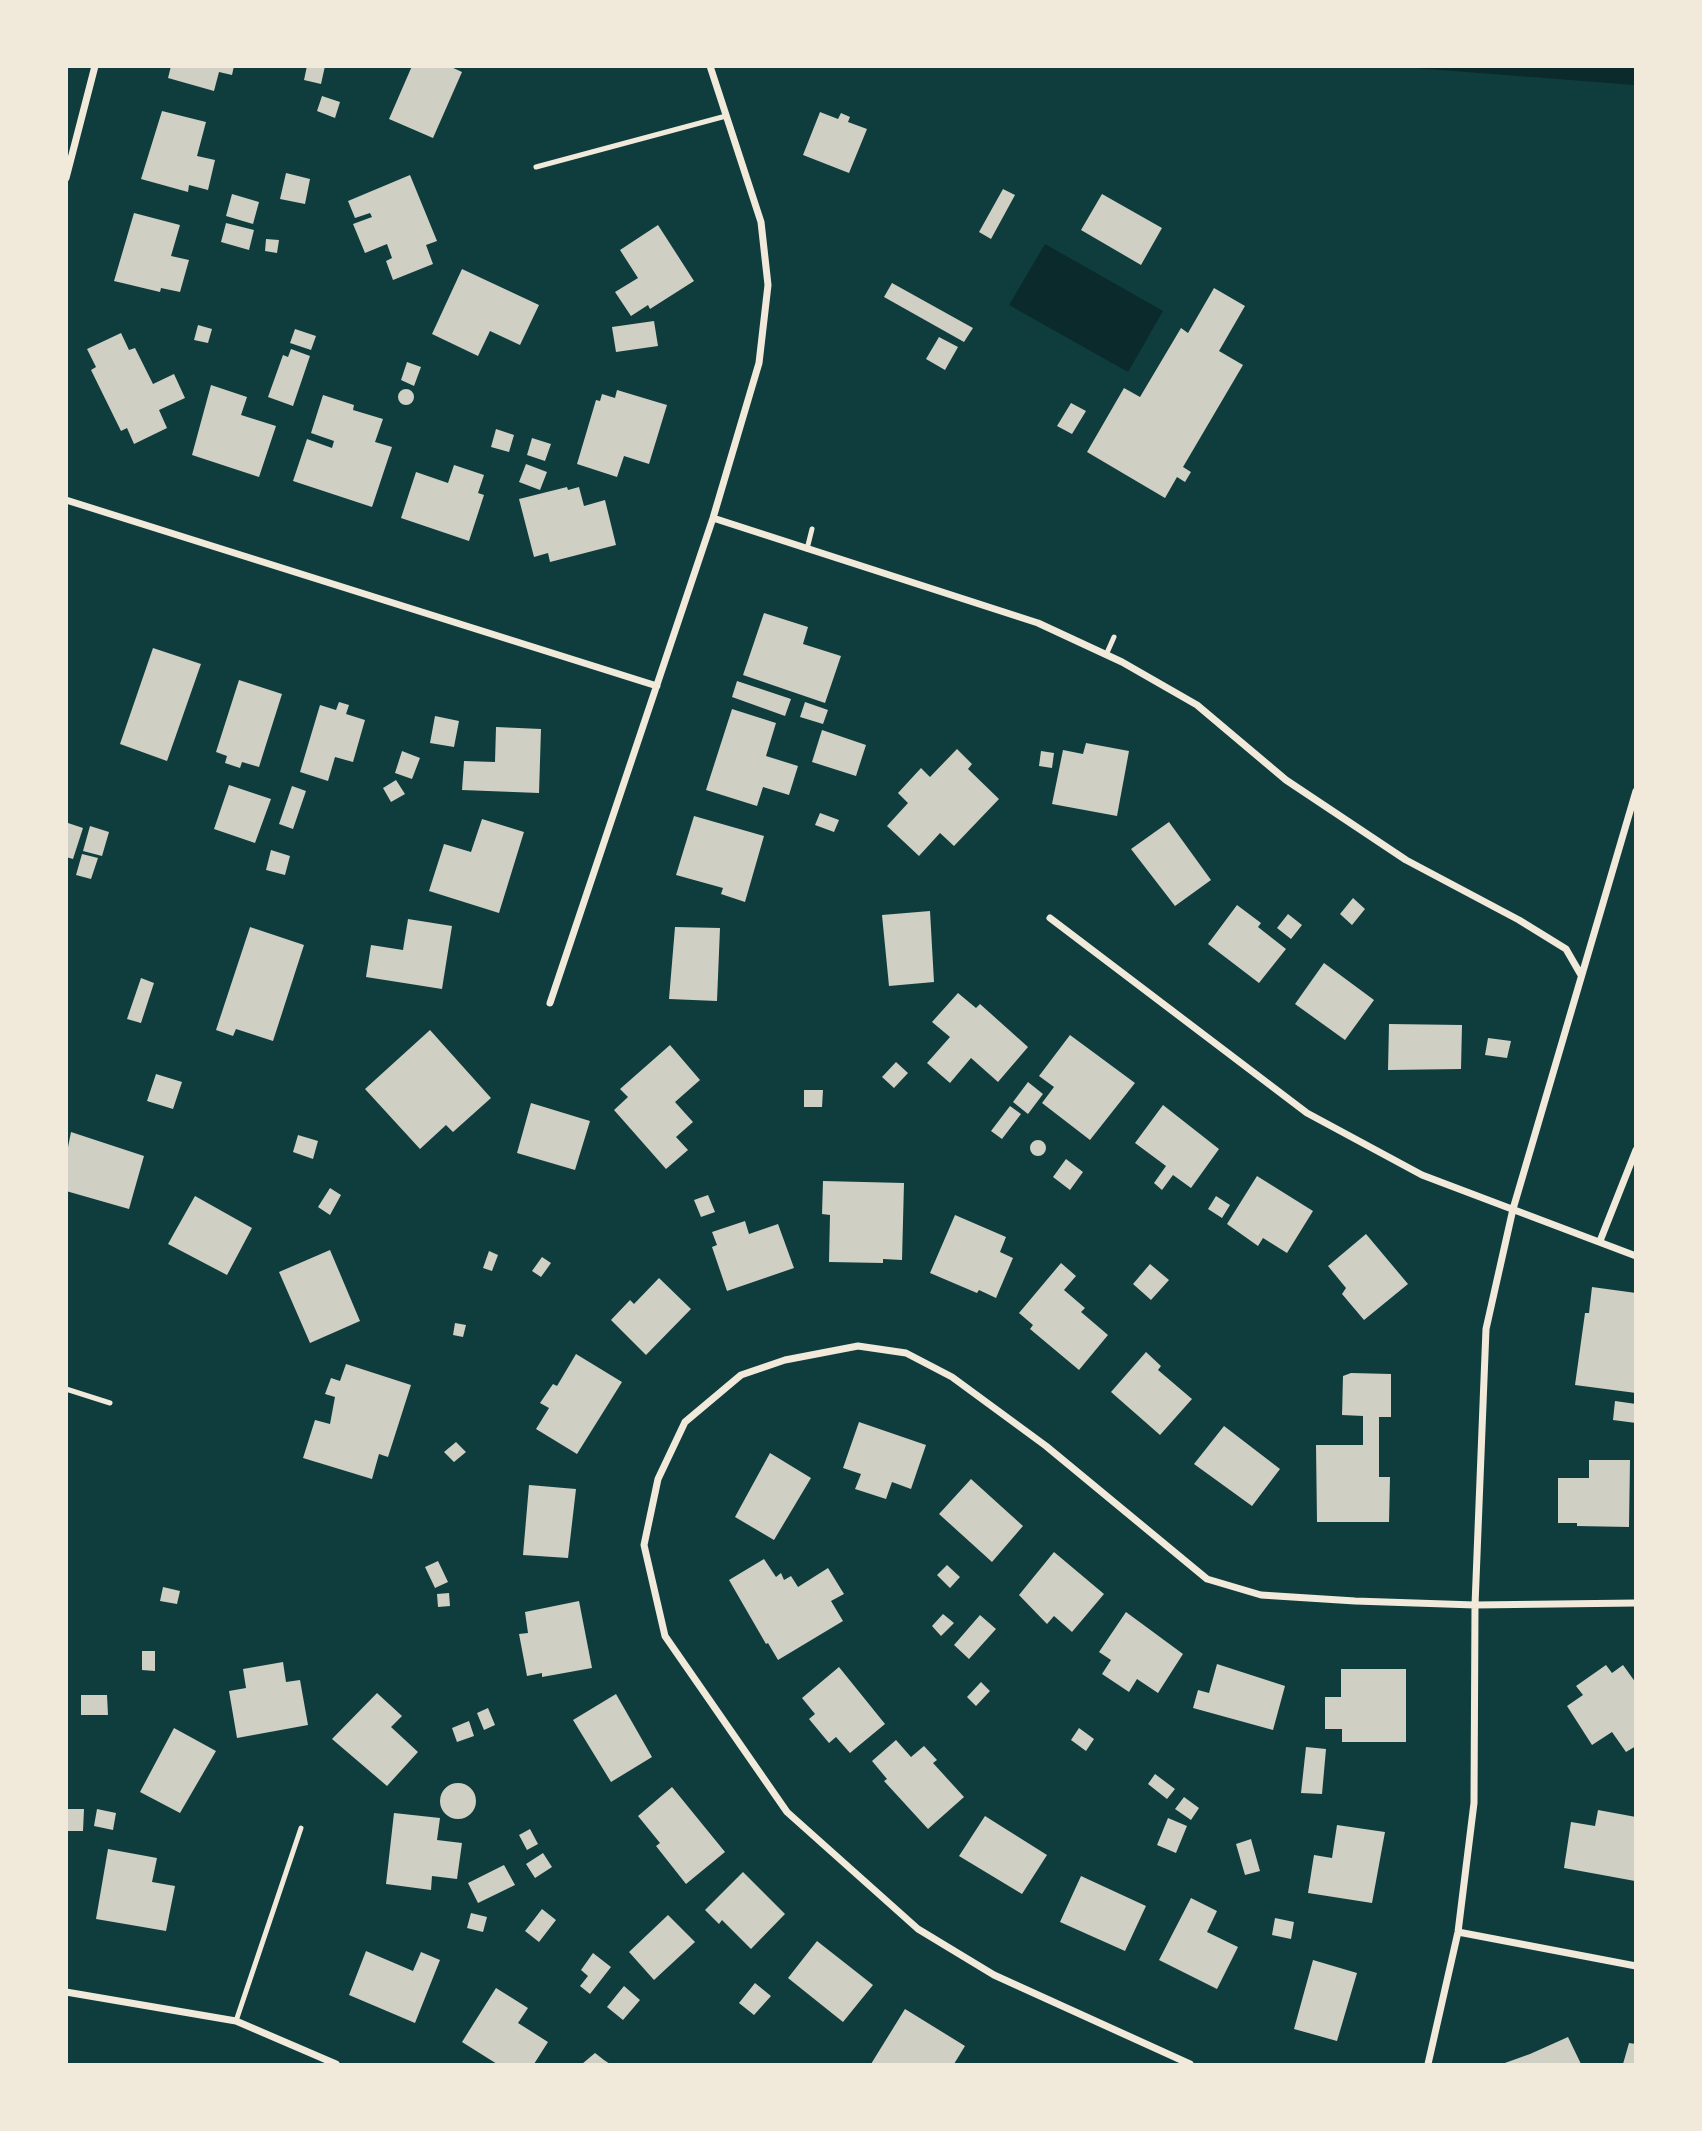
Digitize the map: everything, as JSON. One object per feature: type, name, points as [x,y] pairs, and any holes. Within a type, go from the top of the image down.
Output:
[{"type":"street","points":[[66,178],[95,66]]},
{"type":"street","points":[[550,1003],[713,518],[759,363],[768,285],[761,222],[710,66]]},
{"type":"street","points":[[66,500],[657,686]]},
{"type":"street","points":[[713,518],[1038,623],[1106,655],[1197,705],[1286,780],[1406,860],[1519,920],[1566,949],[1581,975]]},
{"type":"street","points":[[1428,2064],[1458,1932],[1474,1802],[1475,1605],[1486,1329],[1513,1209],[1636,791]]},
{"type":"street","points":[[1050,918],[1307,1113],[1422,1175],[1636,1256]]},
{"type":"street","points":[[1600,1241],[1636,1150]]},
{"type":"street","points":[[1190,2064],[994,1975],[918,1929],[787,1812],[665,1636],[644,1545],[658,1479],[685,1422],[741,1375],[785,1360],[858,1346],[906,1353],[952,1377],[1046,1446],[1206,1579],[1261,1595],[1475,1605],[1636,1603]]},
{"type":"street","points":[[1458,1932],[1636,1966]]},
{"type":"street","points":[[66,1992],[236,2021],[337,2064]]},
{"type":"lane","points":[[536,166],[726,116]]},
{"type":"lane","points":[[807,549],[812,528]]},
{"type":"lane","points":[[1106,655],[1114,637]]},
{"type":"lane","points":[[66,1389],[110,1403]]},
{"type":"lane","points":[[236,2021],[301,1828]]},
{"type":"water","points":[[1402,67],[1635,67],[1635,85]]},
{"type":"water","points":[[1045,244],[1163,311],[1128,372],[1009,305]]},
{"type":"building","points":[[171,66],[234,66],[232,75],[219,72],[214,91],[168,78]]},
{"type":"building","points":[[307,66],[325,66],[321,84],[304,80]]},
{"type":"building","points":[[412,66],[449,66],[462,72],[433,138],[389,119]]},
{"type":"building","points":[[322,96],[340,102],[335,118],[317,111]]},
{"type":"building","points":[[162,111],[206,122],[197,156],[215,160],[208,190],[189,185],[188,192],[141,179]]},
{"type":"building","points":[[820,112],[838,119],[841,113],[850,117],[848,122],[867,129],[849,173],[803,155]]},
{"type":"building","points":[[286,173],[310,179],[305,204],[280,199]]},
{"type":"building","points":[[410,175],[437,241],[426,245],[433,264],[393,280],[386,261],[392,258],[387,244],[365,253],[353,224],[372,217],[370,213],[355,218],[348,201]]},
{"type":"building","points":[[1003,189],[1015,195],[991,239],[979,232]]},
{"type":"building","points":[[232,194],[259,202],[253,224],[226,216]]},
{"type":"building","points":[[1102,194],[1162,228],[1141,265],[1081,230]]},
{"type":"building","points":[[134,213],[180,225],[171,256],[189,260],[180,292],[161,288],[160,292],[114,281]]},
{"type":"building","points":[[226,223],[254,230],[249,250],[221,242]]},
{"type":"building","points":[[658,225],[694,281],[650,309],[648,305],[631,316],[615,292],[638,278],[620,250]]},
{"type":"building","points":[[266,239],[279,240],[277,253],[265,251]]},
{"type":"building","points":[[462,269],[539,305],[520,345],[490,331],[478,356],[432,334]]},
{"type":"building","points":[[892,283],[973,328],[964,342],[884,297]]},
{"type":"building","points":[[1214,288],[1245,306],[1219,351],[1243,365],[1183,467],[1191,472],[1185,482],[1177,477],[1165,498],[1087,452],[1124,388],[1140,397],[1181,328],[1188,333]]},
{"type":"building","points":[[654,321],[658,346],[616,352],[612,327]]},
{"type":"building","points":[[198,325],[212,329],[208,343],[194,340]]},
{"type":"building","points":[[295,329],[316,336],[311,350],[290,343]]},
{"type":"building","points":[[121,333],[129,350],[135,348],[153,384],[174,374],[185,398],[159,410],[167,428],[134,444],[127,428],[121,431],[91,370],[96,367],[87,349]]},
{"type":"building","points":[[939,337],[958,347],[945,370],[926,359]]},
{"type":"building","points":[[291,349],[310,356],[293,406],[268,397],[283,355],[288,357]]},
{"type":"building","points":[[407,362],[421,367],[414,386],[401,380]]},
{"type":"building","points":[[211,385],[247,397],[241,415],[276,426],[259,477],[192,455]]},
{"type":"building","points":[[406,389],[414,397],[406,405],[398,397]]},
{"type":"building","points":[[617,390],[667,405],[649,464],[624,456],[617,477],[577,464],[596,400],[600,401],[602,394],[615,398]]},
{"type":"building","points":[[323,395],[354,405],[353,410],[383,419],[375,442],[392,447],[372,507],[293,481],[307,439],[332,448],[334,441],[311,433]]},
{"type":"building","points":[[1071,403],[1086,411],[1072,434],[1057,426]]},
{"type":"building","points":[[496,429],[514,435],[509,452],[491,447]]},
{"type":"building","points":[[532,438],[551,444],[545,461],[527,455]]},
{"type":"building","points":[[526,464],[547,472],[540,490],[519,482]]},
{"type":"building","points":[[454,465],[484,475],[478,493],[484,495],[469,541],[401,518],[416,472],[448,483]]},
{"type":"building","points":[[567,487],[568,490],[579,487],[584,506],[605,500],[616,545],[550,562],[548,553],[534,557],[519,499]]},
{"type":"building","points":[[764,613],[808,627],[803,644],[841,656],[825,703],[743,675]]},
{"type":"building","points":[[153,648],[201,664],[167,761],[120,744]]},
{"type":"building","points":[[239,680],[282,694],[259,767],[242,762],[240,768],[225,763],[227,756],[216,752]]},
{"type":"building","points":[[737,681],[791,699],[785,716],[732,697]]},
{"type":"building","points":[[339,702],[349,705],[346,714],[365,720],[353,762],[335,757],[328,781],[300,772],[320,705],[336,710]]},
{"type":"building","points":[[805,702],[828,710],[823,724],[800,717]]},
{"type":"building","points":[[732,709],[776,723],[766,756],[798,766],[789,795],[763,787],[757,806],[706,790]]},
{"type":"building","points":[[435,716],[459,721],[454,747],[430,743]]},
{"type":"building","points":[[496,727],[541,729],[539,793],[462,790],[464,761],[495,762]]},
{"type":"building","points":[[822,730],[866,745],[856,776],[812,762]]},
{"type":"building","points":[[1086,743],[1129,751],[1117,816],[1052,804],[1063,750],[1083,754]]},
{"type":"building","points":[[957,749],[972,764],[968,769],[999,799],[954,846],[940,833],[919,856],[887,826],[908,803],[898,793],[921,768],[930,777]]},
{"type":"building","points":[[402,751],[420,758],[412,779],[395,773]]},
{"type":"building","points":[[1041,751],[1054,753],[1052,768],[1039,766]]},
{"type":"building","points":[[396,780],[405,794],[391,802],[383,788]]},
{"type":"building","points":[[229,785],[271,799],[255,843],[214,829]]},
{"type":"building","points":[[292,786],[306,791],[293,829],[279,824]]},
{"type":"building","points":[[820,813],[839,820],[834,832],[815,825]]},
{"type":"building","points":[[694,816],[764,836],[745,902],[721,894],[723,888],[676,875]]},
{"type":"building","points":[[482,819],[524,832],[499,913],[429,891],[444,844],[471,852]]},
{"type":"building","points":[[1169,822],[1211,880],[1175,906],[1131,849]]},
{"type":"building","points":[[68,823],[83,828],[73,859],[66,857]]},
{"type":"building","points":[[90,826],[109,832],[102,856],[83,851]]},
{"type":"building","points":[[271,850],[290,856],[285,875],[266,870]]},
{"type":"building","points":[[82,854],[98,858],[91,879],[76,875]]},
{"type":"building","points":[[1353,898],[1365,909],[1352,925],[1340,914]]},
{"type":"building","points":[[1237,905],[1261,923],[1258,927],[1286,949],[1259,983],[1208,944]]},
{"type":"building","points":[[930,911],[934,982],[889,986],[882,915]]},
{"type":"building","points":[[1288,914],[1302,925],[1291,939],[1277,928]]},
{"type":"building","points":[[408,919],[452,926],[442,989],[366,977],[371,945],[403,950]]},
{"type":"building","points":[[250,927],[304,945],[273,1041],[236,1029],[233,1036],[216,1030]]},
{"type":"building","points":[[675,927],[720,928],[717,1001],[669,999]]},
{"type":"building","points":[[1324,963],[1374,1000],[1345,1040],[1295,1004]]},
{"type":"building","points":[[141,978],[154,983],[141,1023],[127,1019]]},
{"type":"building","points":[[958,993],[976,1008],[980,1004],[1028,1047],[998,1082],[971,1058],[950,1083],[927,1063],[950,1037],[932,1022]]},
{"type":"building","points":[[1389,1024],[1462,1025],[1461,1069],[1388,1070]]},
{"type":"building","points":[[430,1030],[491,1098],[453,1132],[446,1125],[420,1149],[365,1089]]},
{"type":"building","points":[[1070,1035],[1135,1083],[1090,1140],[1042,1103],[1054,1087],[1039,1076]]},
{"type":"building","points":[[1488,1038],[1511,1041],[1507,1058],[1485,1055]]},
{"type":"building","points":[[670,1045],[700,1080],[675,1102],[693,1122],[676,1137],[688,1150],[666,1169],[614,1110],[628,1097],[620,1089]]},
{"type":"building","points":[[896,1062],[908,1073],[894,1088],[882,1077]]},
{"type":"building","points":[[156,1074],[182,1082],[173,1109],[147,1101]]},
{"type":"building","points":[[1028,1082],[1043,1094],[1028,1114],[1013,1102]]},
{"type":"building","points":[[804,1090],[823,1090],[822,1107],[804,1107]]},
{"type":"building","points":[[531,1103],[590,1121],[575,1170],[517,1153]]},
{"type":"building","points":[[1163,1105],[1219,1149],[1191,1188],[1173,1175],[1162,1190],[1154,1183],[1166,1166],[1135,1143]]},
{"type":"building","points":[[1010,1106],[1021,1114],[1002,1139],[991,1131]]},
{"type":"building","points":[[71,1132],[144,1156],[129,1209],[66,1191],[66,1157]]},
{"type":"building","points":[[298,1135],[318,1141],[313,1159],[293,1152]]},
{"type":"building","points":[[1038,1140],[1044,1142],[1044,1154],[1038,1156],[1032,1154],[1030,1148],[1032,1142]]},
{"type":"building","points":[[1066,1159],[1083,1172],[1070,1190],[1053,1177]]},
{"type":"building","points":[[1257,1176],[1313,1211],[1287,1253],[1263,1238],[1258,1246],[1227,1224]]},
{"type":"building","points":[[823,1181],[904,1183],[902,1260],[883,1259],[883,1263],[829,1262],[830,1215],[822,1214]]},
{"type":"building","points":[[330,1188],[341,1195],[330,1215],[318,1207]]},
{"type":"building","points":[[708,1195],[715,1212],[701,1217],[694,1200]]},
{"type":"building","points":[[195,1196],[252,1228],[227,1275],[168,1244]]},
{"type":"building","points":[[1216,1196],[1230,1205],[1222,1218],[1208,1209]]},
{"type":"building","points":[[955,1215],[1006,1237],[1000,1252],[1013,1258],[996,1298],[930,1273]]},
{"type":"building","points":[[745,1221],[749,1234],[778,1224],[794,1268],[727,1291],[712,1247],[717,1245],[712,1232]]},
{"type":"building","points":[[1366,1234],[1408,1284],[1364,1320],[1342,1294],[1346,1288],[1328,1266]]},
{"type":"building","points":[[330,1250],[360,1321],[310,1343],[279,1272]]},
{"type":"building","points":[[489,1251],[498,1255],[492,1271],[483,1268]]},
{"type":"building","points":[[542,1257],[551,1263],[541,1277],[532,1271]]},
{"type":"building","points":[[1061,1263],[1076,1276],[1064,1290],[1085,1308],[1081,1312],[1108,1335],[1079,1370],[1030,1329],[1033,1325],[1019,1313]]},
{"type":"building","points":[[1150,1264],[1169,1280],[1151,1300],[1133,1284]]},
{"type":"building","points":[[659,1278],[691,1309],[646,1355],[611,1320],[630,1300],[634,1304]]},
{"type":"building","points":[[1592,1287],[1636,1293],[1636,1393],[1575,1385],[1585,1313],[1589,1313]]},
{"type":"building","points":[[455,1323],[466,1325],[463,1337],[453,1335]]},
{"type":"building","points":[[1146,1352],[1161,1366],[1158,1370],[1192,1399],[1160,1435],[1111,1392]]},
{"type":"building","points":[[576,1354],[622,1382],[577,1454],[536,1429],[549,1408],[540,1403],[553,1384],[557,1386]]},
{"type":"building","points":[[346,1364],[411,1385],[388,1457],[379,1454],[372,1479],[303,1458],[315,1420],[330,1424],[335,1397],[325,1394],[331,1378],[340,1381]]},
{"type":"building","points":[[1351,1373],[1391,1374],[1391,1417],[1379,1417],[1379,1477],[1390,1477],[1389,1522],[1317,1522],[1316,1445],[1363,1445],[1363,1416],[1342,1415],[1343,1376]]},
{"type":"building","points":[[1615,1401],[1636,1404],[1636,1423],[1613,1420]]},
{"type":"building","points":[[859,1422],[926,1445],[911,1489],[892,1482],[886,1499],[855,1489],[861,1474],[843,1468]]},
{"type":"building","points":[[1224,1426],[1280,1469],[1252,1506],[1194,1464]]},
{"type":"building","points":[[456,1442],[466,1452],[454,1462],[444,1452]]},
{"type":"building","points":[[770,1453],[811,1478],[774,1540],[735,1517]]},
{"type":"building","points":[[1589,1460],[1630,1460],[1629,1527],[1558,1523],[1558,1478],[1589,1478]]},
{"type":"building","points":[[971,1479],[1023,1526],[992,1562],[939,1514]]},
{"type":"building","points":[[529,1485],[576,1489],[568,1558],[523,1555]]},
{"type":"building","points":[[1054,1552],[1104,1594],[1072,1632],[1054,1616],[1047,1624],[1019,1595]]},
{"type":"building","points":[[764,1559],[776,1577],[781,1573],[784,1580],[791,1576],[798,1587],[828,1568],[844,1594],[831,1601],[843,1621],[778,1660],[729,1580]]},
{"type":"building","points":[[438,1561],[448,1582],[435,1588],[425,1567]]},
{"type":"building","points":[[947,1565],[960,1577],[950,1588],[937,1575]]},
{"type":"building","points":[[163,1587],[180,1591],[177,1604],[160,1601]]},
{"type":"building","points":[[449,1593],[450,1606],[438,1607],[437,1594]]},
{"type":"building","points":[[579,1601],[592,1668],[542,1677],[542,1673],[527,1676],[519,1634],[528,1633],[525,1612]]},
{"type":"building","points":[[1126,1612],[1183,1654],[1158,1693],[1137,1679],[1129,1692],[1102,1674],[1111,1660],[1099,1652]]},
{"type":"building","points":[[943,1614],[954,1623],[941,1636],[932,1626]]},
{"type":"building","points":[[980,1615],[996,1629],[969,1659],[954,1645]]},
{"type":"building","points":[[142,1651],[155,1651],[155,1671],[142,1670]]},
{"type":"building","points":[[283,1662],[286,1682],[300,1680],[308,1725],[237,1738],[229,1691],[246,1688],[243,1669]]},
{"type":"building","points":[[1217,1664],[1285,1686],[1273,1730],[1193,1708],[1198,1690],[1209,1693]]},
{"type":"building","points":[[1606,1665],[1612,1673],[1623,1665],[1636,1683],[1636,1746],[1626,1752],[1612,1732],[1592,1745],[1567,1706],[1583,1695],[1576,1686]]},
{"type":"building","points":[[839,1667],[885,1724],[850,1753],[836,1737],[829,1743],[809,1719],[815,1714],[802,1698]]},
{"type":"building","points":[[1341,1669],[1406,1669],[1406,1742],[1342,1742],[1342,1729],[1325,1729],[1325,1697],[1341,1697]]},
{"type":"building","points":[[981,1682],[990,1691],[976,1706],[967,1697]]},
{"type":"building","points":[[377,1693],[402,1716],[391,1727],[418,1752],[387,1786],[332,1739]]},
{"type":"building","points":[[616,1694],[652,1757],[611,1782],[573,1720]]},
{"type":"building","points":[[81,1695],[107,1695],[108,1715],[81,1715]]},
{"type":"building","points":[[488,1708],[495,1725],[484,1730],[477,1713]]},
{"type":"building","points":[[469,1721],[474,1736],[457,1742],[452,1728]]},
{"type":"building","points":[[174,1728],[216,1751],[180,1813],[140,1792]]},
{"type":"building","points":[[1079,1728],[1094,1739],[1086,1751],[1071,1740]]},
{"type":"building","points":[[896,1740],[911,1757],[924,1746],[937,1760],[933,1763],[964,1797],[928,1829],[884,1781],[887,1779],[872,1761]]},
{"type":"building","points":[[1306,1747],[1326,1749],[1322,1794],[1301,1793]]},
{"type":"building","points":[[1155,1774],[1175,1789],[1167,1799],[1148,1784]]},
{"type":"building","points":[[458,1783],[471,1788],[476,1801],[471,1814],[458,1819],[445,1814],[440,1801],[445,1788]]},
{"type":"building","points":[[672,1787],[725,1852],[686,1884],[656,1846],[660,1843],[638,1816]]},
{"type":"building","points":[[1184,1797],[1199,1808],[1191,1820],[1175,1809]]},
{"type":"building","points":[[67,1809],[84,1809],[83,1831],[66,1831]]},
{"type":"building","points":[[97,1809],[116,1813],[113,1830],[94,1826]]},
{"type":"building","points":[[1598,1810],[1636,1817],[1635,1881],[1564,1868],[1571,1822],[1595,1826]]},
{"type":"building","points":[[394,1813],[440,1818],[437,1840],[462,1843],[457,1879],[432,1876],[431,1890],[386,1884]]},
{"type":"building","points":[[985,1816],[1047,1855],[1022,1894],[959,1856]]},
{"type":"building","points":[[1168,1818],[1187,1826],[1176,1853],[1157,1845]]},
{"type":"building","points":[[1337,1825],[1385,1832],[1372,1903],[1308,1893],[1314,1855],[1332,1858]]},
{"type":"building","points":[[530,1829],[538,1844],[527,1850],[519,1835]]},
{"type":"building","points":[[1251,1839],[1260,1871],[1245,1875],[1236,1844]]},
{"type":"building","points":[[108,1849],[157,1858],[152,1882],[175,1886],[166,1931],[96,1919]]},
{"type":"building","points":[[543,1853],[552,1867],[535,1878],[526,1864]]},
{"type":"building","points":[[504,1865],[515,1885],[478,1903],[468,1883]]},
{"type":"building","points":[[743,1872],[785,1914],[751,1949],[722,1920],[719,1924],[705,1910]]},
{"type":"building","points":[[1081,1876],[1146,1906],[1125,1951],[1060,1922]]},
{"type":"building","points":[[1191,1898],[1217,1911],[1207,1932],[1238,1947],[1217,1989],[1159,1960]]},
{"type":"building","points":[[542,1909],[556,1920],[539,1942],[525,1931]]},
{"type":"building","points":[[471,1913],[487,1917],[483,1932],[467,1928]]},
{"type":"building","points":[[668,1915],[695,1942],[654,1980],[629,1952]]},
{"type":"building","points":[[1275,1918],[1294,1922],[1291,1939],[1272,1935]]},
{"type":"building","points":[[817,1941],[873,1985],[843,2022],[788,1978]]},
{"type":"building","points":[[366,1951],[413,1971],[421,1952],[440,1960],[415,2023],[349,1995]]},
{"type":"building","points":[[593,1953],[611,1967],[590,1994],[580,1986],[588,1976],[581,1970]]},
{"type":"building","points":[[1313,1960],[1357,1973],[1337,2041],[1294,2029]]},
{"type":"building","points":[[755,1983],[771,1996],[754,2015],[739,2003]]},
{"type":"building","points":[[624,1986],[640,2000],[623,2020],[607,2007]]},
{"type":"building","points":[[496,1988],[528,2008],[518,2023],[548,2042],[534,2064],[497,2064],[462,2042]]},
{"type":"building","points":[[905,2009],[965,2046],[954,2064],[871,2064]]},
{"type":"building","points":[[1568,2037],[1581,2064],[1502,2064],[1530,2054]]},
{"type":"building","points":[[1629,2043],[1636,2044],[1636,2064],[1623,2064]]},
{"type":"building","points":[[595,2053],[604,2060],[610,2064],[582,2064]]}]
